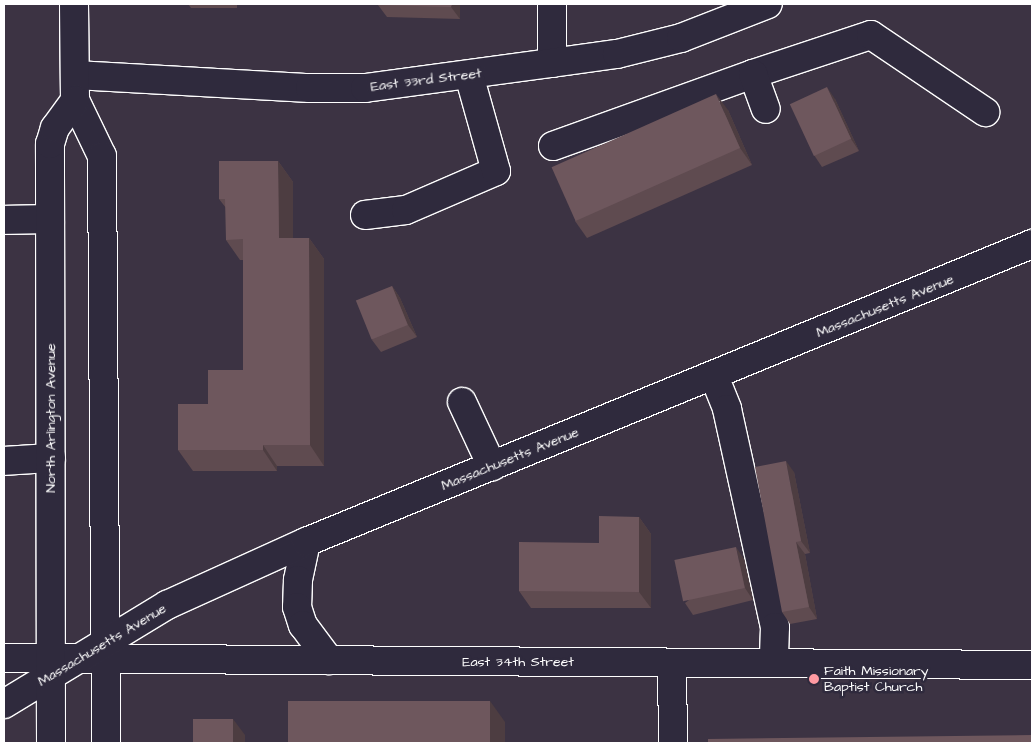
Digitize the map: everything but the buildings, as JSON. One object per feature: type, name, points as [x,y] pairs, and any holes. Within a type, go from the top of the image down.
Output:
[{"type":"main road","points":[[74,4],[75,88],[102,156],[96,652],[106,743]]},
{"type":"main road","points":[[552,4],[552,63]]},
{"type":"main road","name":"East 33rd Street","points":[[75,88],[335,90],[469,75],[617,54],[681,38],[768,4]]},
{"type":"main road","points":[[553,146],[753,74],[872,35],[985,112]]},
{"type":"main road","points":[[753,74],[766,109]]},
{"type":"main road","points":[[365,214],[406,210],[496,171],[469,75]]},
{"type":"main road","name":"North Arlington Avenue","points":[[52,743],[51,137],[75,88]]},
{"type":"main road","points":[[4,220],[50,219]]},
{"type":"main road","name":"Massachusetts Avenue","points":[[96,652],[167,605],[306,542],[1032,244]]},
{"type":"main road","points":[[714,376],[727,410],[775,627],[774,664]]},
{"type":"main road","points":[[462,402],[492,466]]},
{"type":"main road","points":[[4,461],[51,458]]},
{"type":"main road","points":[[306,542],[298,580],[297,607],[303,625],[329,660]]},
{"type":"main road","name":"East 34th Street","points":[[4,658],[51,667],[96,652],[329,660],[1032,665]]},
{"type":"main road","points":[[672,663],[673,743]]},
{"type":"main road","name":"Massachusetts Avenue","points":[[4,704],[51,667]]},
{"type":"place","name":"Faith Missionary Baptist Church","points":[[814,679]]}]
